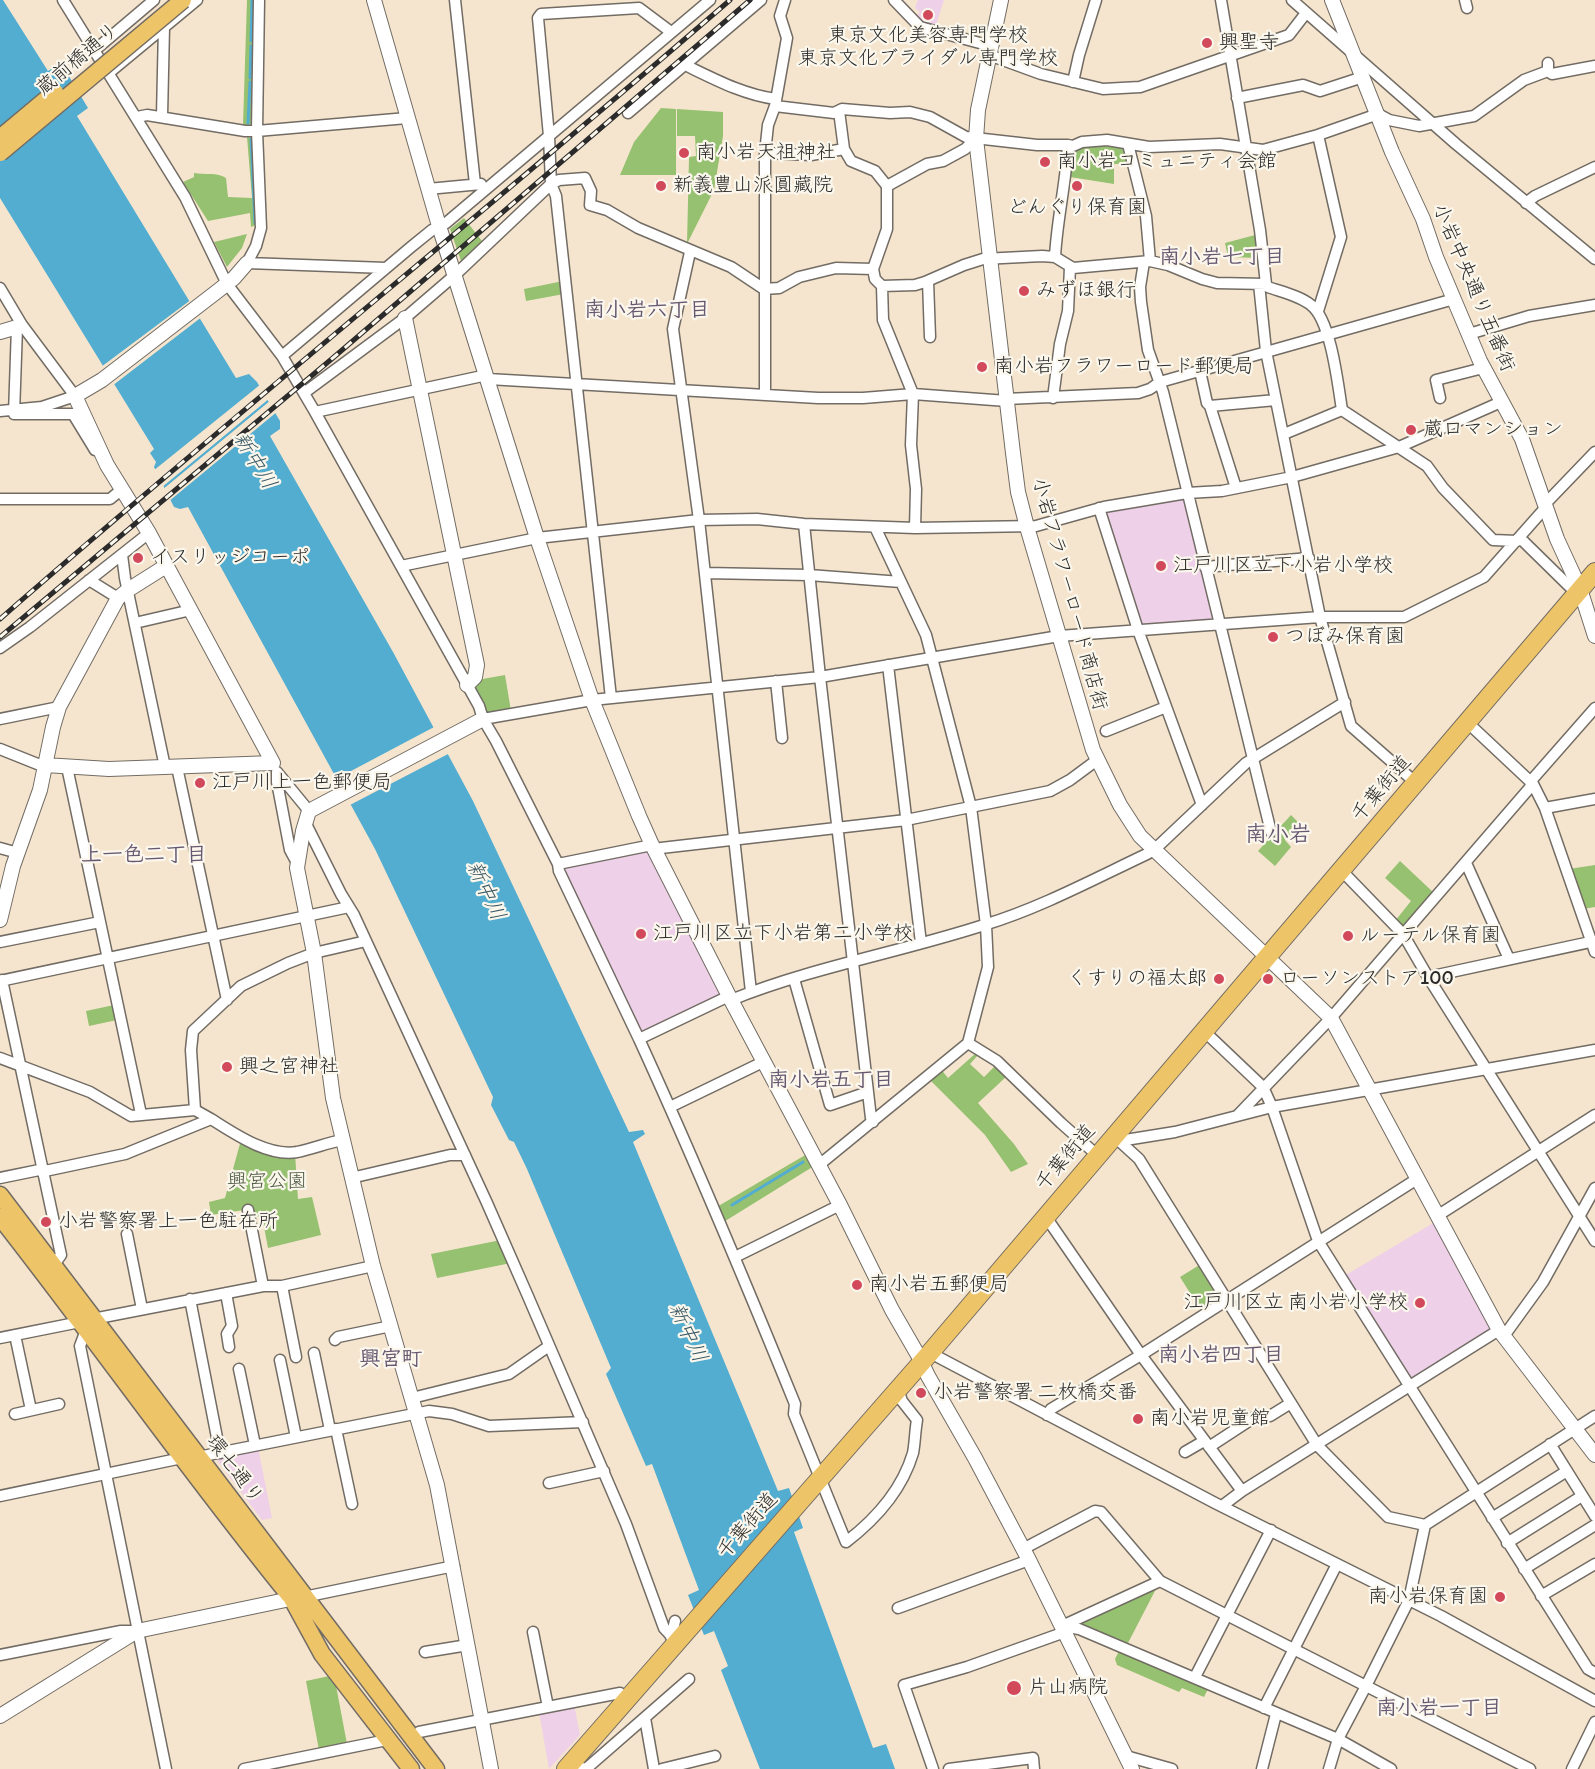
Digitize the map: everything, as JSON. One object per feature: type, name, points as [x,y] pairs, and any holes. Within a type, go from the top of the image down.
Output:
[{"type":"highway","name":"千葉街道","points":[[568,1769],[678,1639],[898,1389],[1097,1155],[1116,1139],[1203,1030],[1342,871],[1595,572]]},
{"type":"main road","name":"蔵前橋通り","points":[[0,138],[165,0]]},
{"type":"main road","name":"蔵前橋通り","points":[[0,153],[183,0]]},
{"type":"main road","name":"環七通り","points":[[2,1210],[53,1266],[86,1324]]},
{"type":"main road","name":"環七通り","points":[[2,1210],[86,1324],[190,1457],[234,1527],[298,1598],[436,1769]]},
{"type":"main road","points":[[298,1598],[322,1654],[411,1769]]},
{"type":"main road","name":"環七通り","points":[[416,1743],[423,1769]]},
{"type":"main road","points":[[416,1743],[448,1769]]},
{"type":"street","points":[[63,0],[110,72],[185,197],[222,288],[282,356],[304,393],[496,741],[558,864],[559,871],[670,1107],[795,1404],[794,1414],[815,1484],[846,1542],[890,1499],[904,1477],[913,1451],[919,1406]]},
{"type":"street","points":[[95,50],[154,0]]},
{"type":"street","points":[[110,72],[197,0]]},
{"type":"street","points":[[0,411],[52,404],[80,394],[222,288],[246,263],[256,246],[261,228],[257,131],[259,0]]},
{"type":"street","points":[[374,0],[439,226],[537,538],[592,700],[654,848],[730,998],[840,1205],[892,1310],[926,1356],[1129,1763],[1172,1769]]},
{"type":"street","points":[[454,0],[475,184]]},
{"type":"street","points":[[282,356],[710,0]]},
{"type":"street","points":[[628,113],[761,0]]},
{"type":"street","points":[[765,394],[765,153],[768,125],[775,102],[787,38],[780,16],[785,0]]},
{"type":"street","points":[[894,0],[920,27],[991,50],[1041,74],[1103,89],[1140,87],[1289,35],[1306,13]]},
{"type":"street","name":"小岩フラワーロード商店街","points":[[1001,0],[977,116],[976,139],[1018,492],[1097,760],[1130,822],[1154,850],[1331,1018],[1501,1333],[1595,1455]]},
{"type":"street","points":[[1073,82],[1078,55],[1096,0]]},
{"type":"street","points":[[1221,0],[1260,230],[1266,351],[1320,617],[1351,726],[1416,783]]},
{"type":"street","points":[[1292,0],[1526,203],[1595,259]]},
{"type":"street","name":"小岩中央通り五番街","points":[[1332,0],[1392,152],[1423,219],[1436,257],[1483,368],[1522,439],[1557,538],[1580,589],[1595,636]]},
{"type":"street","points":[[611,698],[556,196],[551,184],[538,18],[541,14],[566,6],[571,13],[639,8],[671,32]]},
{"type":"street","points":[[162,116],[164,27]]},
{"type":"street","points":[[685,65],[721,82],[775,102],[834,113],[842,109],[919,113],[966,137],[976,139],[1068,146],[1094,140],[1149,147],[1220,144],[1263,150],[1318,135],[1378,114],[1389,120],[1409,125],[1435,124],[1474,116],[1524,80],[1548,67],[1552,74],[1595,66]]},
{"type":"street","points":[[1237,98],[1303,85],[1320,91],[1363,77]]},
{"type":"street","points":[[839,111],[844,149],[851,161],[875,171],[887,186],[887,229],[873,269],[875,279],[882,286],[883,320],[914,394],[911,445],[916,489],[915,528]]},
{"type":"street","points":[[137,117],[162,116],[232,129],[257,131],[407,118]]},
{"type":"street","points":[[1318,135],[1341,237],[1318,311]]},
{"type":"street","points":[[887,186],[927,165],[943,161],[965,149],[976,139]]},
{"type":"street","points":[[1128,144],[1146,216],[1147,262],[1140,287],[1148,350],[1160,382],[1271,832]]},
{"type":"street","points":[[1055,257],[1056,228],[1066,178],[1068,146]]},
{"type":"street","points":[[765,153],[811,155],[844,149]]},
{"type":"street","points":[[1526,203],[1535,196],[1595,167]]},
{"type":"street","points":[[304,393],[405,318],[455,275],[551,184],[559,180],[585,177],[591,191],[590,206],[607,210],[638,228],[690,252],[731,267],[764,289],[778,288],[799,277],[836,268],[873,269]]},
{"type":"street","points":[[428,189],[475,184],[488,186]]},
{"type":"street","points":[[690,252],[673,329],[699,520],[751,992]]},
{"type":"street","points":[[882,286],[915,285],[973,261],[1042,256],[1055,257],[1073,268],[1147,262],[1168,265],[1217,283],[1262,284],[1309,303],[1318,311],[1327,334],[1342,410],[1427,466],[1443,488],[1493,540],[1519,540],[1570,587],[1580,589]]},
{"type":"street","points":[[246,263],[386,268]]},
{"type":"street","points":[[1053,398],[1059,344],[1068,311],[1070,267]]},
{"type":"street","points":[[928,281],[930,337]]},
{"type":"street","points":[[0,288],[20,326],[72,389],[80,394],[107,465],[149,533],[275,767],[311,813],[349,907],[465,1155],[583,1422],[626,1524],[664,1628],[678,1639]]},
{"type":"street","points":[[315,412],[487,377],[818,398],[863,398],[914,394],[1007,400],[1138,393],[1160,382],[1200,370],[1454,299]]},
{"type":"street","points":[[1469,334],[1529,316],[1595,305]]},
{"type":"street","points":[[405,318],[477,665],[477,671],[467,685]]},
{"type":"street","points":[[0,332],[20,326]]},
{"type":"street","points":[[20,326],[14,414],[73,414],[91,445],[107,465]]},
{"type":"street","points":[[1440,398],[1436,380],[1483,368]]},
{"type":"street","points":[[1200,370],[1207,403],[1210,406],[1236,488]]},
{"type":"street","points":[[1210,406],[1276,400]]},
{"type":"street","points":[[401,566],[537,538],[699,520],[757,519],[804,524],[915,528],[1027,526],[1099,508],[1187,493],[1222,491],[1292,477],[1399,447],[1501,402]]},
{"type":"street","points":[[1284,434],[1342,410]]},
{"type":"street","points":[[491,1769],[437,1485],[373,1266],[333,1098],[314,953],[297,874],[297,864],[311,813],[483,719],[592,700],[820,677],[1059,636],[1320,617],[1404,617],[1479,580],[1519,540],[1546,505],[1595,452]]},
{"type":"street","points":[[0,499],[110,500],[121,490]]},
{"type":"street","points":[[1099,508],[1138,630],[1202,805]]},
{"type":"street","points":[[804,524],[873,1122]]},
{"type":"street","points":[[819,1165],[968,1043],[988,967],[986,925],[971,807],[926,635],[875,527]]},
{"type":"street","points":[[0,648],[149,533]]},
{"type":"street","points":[[122,555],[123,594],[135,623],[213,935],[227,1000]]},
{"type":"street","points":[[1205,567],[1309,558]]},
{"type":"street","points":[[0,920],[18,853],[40,790],[59,707],[123,594],[166,566]]},
{"type":"street","points":[[705,573],[809,575],[901,582]]},
{"type":"street","points":[[89,580],[123,594]]},
{"type":"street","points":[[135,623],[191,610]]},
{"type":"street","points":[[888,665],[921,943]]},
{"type":"street","points":[[776,681],[782,738]]},
{"type":"street","points":[[639,1039],[730,998],[986,925],[1154,850],[1253,757],[1345,702]]},
{"type":"street","points":[[0,719],[59,707]]},
{"type":"street","points":[[1106,731],[1166,707]]},
{"type":"street","points":[[1237,1116],[1331,1018],[1466,863],[1595,708]]},
{"type":"street","points":[[1428,977],[1509,959],[1594,945],[1545,808],[1532,783],[1468,723]]},
{"type":"street","points":[[0,749],[45,766],[109,769],[275,767]]},
{"type":"street","points":[[558,864],[654,848],[906,820],[1050,791],[1070,780],[1097,760]]},
{"type":"street","points":[[67,767],[141,1114]]},
{"type":"street","points":[[275,767],[290,850],[297,864]]},
{"type":"street","points":[[1545,808],[1595,799]]},
{"type":"street","points":[[0,848],[18,853]]},
{"type":"street","points":[[1466,863],[1509,959]]},
{"type":"street","points":[[1342,871],[1403,934],[1595,1241]]},
{"type":"street","points":[[53,1266],[61,1255],[22,1066],[1,981],[349,907]]},
{"type":"street","points":[[0,942],[100,922]]},
{"type":"street","points":[[195,1110],[191,1050],[193,1031],[241,986],[314,953],[366,941]]},
{"type":"street","points":[[794,979],[830,1105],[868,1092]]},
{"type":"street","points":[[1203,1030],[1263,1087],[1318,1241],[1587,1670],[1595,1673]]},
{"type":"street","points":[[968,1043],[997,1061],[1097,1155]]},
{"type":"street","points":[[1116,1139],[1174,1132],[1272,1107],[1595,1050]]},
{"type":"street","points":[[0,1058],[90,1092],[131,1116],[195,1110],[264,1149],[295,1152],[342,1140]]},
{"type":"street","points":[[670,1107],[765,1061]]},
{"type":"street","points":[[1437,1215],[1595,1115]]},
{"type":"street","points":[[0,1178],[125,1155],[211,1119]]},
{"type":"street","points":[[1116,1139],[1139,1159],[1317,1445],[1388,1516],[1425,1525]]},
{"type":"street","points":[[351,1178],[450,1155],[465,1155]]},
{"type":"street","points":[[1047,1414],[1051,1409],[1141,1355],[1417,1179]]},
{"type":"street","points":[[0,1187],[2,1210]]},
{"type":"street","points":[[1222,1506],[1242,1491],[1501,1333],[1542,1282],[1595,1188]]},
{"type":"street","points":[[735,1257],[840,1205]]},
{"type":"street","points":[[248,1210],[264,1286]]},
{"type":"street","points":[[1046,1217],[1141,1355],[1242,1491]]},
{"type":"street","points":[[127,1234],[142,1309]]},
{"type":"street","points":[[0,1338],[86,1324],[190,1299],[264,1286],[282,1286],[373,1266]]},
{"type":"street","points":[[282,1286],[296,1357]]},
{"type":"street","points":[[226,1293],[232,1326],[227,1334],[229,1347]]},
{"type":"street","points":[[190,1299],[220,1452]]},
{"type":"street","points":[[86,1324],[80,1346],[166,1769]]},
{"type":"street","points":[[335,1340],[338,1337],[391,1326]]},
{"type":"street","points":[[15,1335],[31,1410]]},
{"type":"street","points":[[412,1398],[509,1374],[549,1346]]},
{"type":"street","points":[[314,1353],[352,1504]]},
{"type":"street","points":[[926,1356],[938,1357],[1222,1506],[1409,1600],[1595,1701]]},
{"type":"street","points":[[280,1360],[296,1437]]},
{"type":"street","points":[[239,1369],[255,1445]]},
{"type":"street","points":[[898,1389],[902,1401],[917,1420]]},
{"type":"street","points":[[1185,1452],[1207,1444],[1258,1415],[1270,1416],[1291,1403]]},
{"type":"street","points":[[15,1414],[59,1404]]},
{"type":"street","points":[[0,1496],[416,1412],[452,1414],[489,1426],[583,1422]]},
{"type":"street","points":[[1329,1769],[1338,1739],[1409,1600],[1425,1525],[1595,1416]]},
{"type":"street","points":[[1550,1444],[1595,1516]]},
{"type":"street","points":[[549,1483],[604,1471]]},
{"type":"street","points":[[1492,1518],[1567,1471]]},
{"type":"street","points":[[1508,1543],[1582,1497]]},
{"type":"street","points":[[898,1608],[1026,1554],[1095,1511],[1101,1512],[1160,1581],[1530,1769]]},
{"type":"street","points":[[1524,1569],[1595,1526]]},
{"type":"street","points":[[1195,1677],[1270,1530]]},
{"type":"street","points":[[1264,1708],[1337,1564]]},
{"type":"street","points":[[1541,1596],[1595,1564]]},
{"type":"street","points":[[0,1655],[121,1631],[137,1631],[454,1566]]},
{"type":"street","points":[[933,1769],[904,1685],[967,1667],[1063,1629],[1160,1581]]},
{"type":"street","points":[[1063,1629],[1079,1629],[1195,1677],[1338,1739],[1391,1769]]},
{"type":"street","points":[[0,1716],[137,1631]]},
{"type":"street","points":[[533,1632],[548,1707]]},
{"type":"street","points":[[425,1652],[468,1645]]},
{"type":"street","points":[[568,1769],[587,1768],[688,1679]]},
{"type":"street","points":[[416,1743],[482,1720],[620,1693]]},
{"type":"street","points":[[1262,1769],[1276,1714]]},
{"type":"street","points":[[645,1718],[654,1769]]},
{"type":"street","points":[[1572,1769],[1595,1722]]},
{"type":"street","points":[[244,1769],[387,1740]]},
{"type":"street","points":[[662,1769],[715,1756]]},
{"type":"street","points":[[949,1769],[1033,1758],[1034,1769]]},
{"type":"shaded area","name":"東京文化美容専門学校 東京文化ブライダル専門学校","points":[[918,0],[944,0],[935,28],[918,23],[914,18],[920,12],[915,8]]},
{"type":"shaded area","name":"江戸川区立下小岩小学校","points":[[1183,497],[1214,619],[1213,621],[1139,626],[1104,510]]},
{"type":"shaded area","name":"江戸川区立下小岩第二小学校","points":[[647,852],[722,997],[642,1035],[562,868]]},
{"type":"shaded area","name":"江戸川区立 南小岩小学校","points":[[1435,1222],[1493,1330],[1410,1379],[1344,1276]]},
{"type":"shaded area","points":[[258,1447],[272,1518],[262,1520],[213,1455]]},
{"type":"shaded area","points":[[574,1704],[580,1735],[549,1769],[539,1712]]},
{"type":"green space","points":[[247,0],[255,0],[252,123],[248,126],[243,125]]},
{"type":"green space","points":[[661,108],[676,109],[676,175],[620,175],[634,142]]},
{"type":"green space","points":[[677,109],[723,112],[723,136],[714,190],[687,244],[689,157],[696,156],[695,136],[677,136]]},
{"type":"green space","points":[[247,137],[252,138],[256,225],[251,227],[250,213],[208,221],[183,182],[194,177],[194,173],[219,175],[226,178],[228,197],[252,198]]},
{"type":"green space","points":[[1107,145],[1125,148],[1129,164],[1114,164],[1114,184],[1070,177],[1072,152],[1084,146]]},
{"type":"green space","points":[[464,218],[482,241],[461,261],[450,229]]},
{"type":"green space","points":[[247,234],[242,248],[227,267],[214,242]]},
{"type":"green space","points":[[1255,235],[1259,258],[1228,257],[1225,243]]},
{"type":"green space","points":[[563,281],[564,294],[526,301],[524,289]]},
{"type":"green space","points":[[505,675],[511,711],[482,714],[471,688],[477,680]]},
{"type":"green space","points":[[1291,815],[1300,824],[1285,840],[1291,847],[1275,866],[1258,851]]},
{"type":"green space","points":[[1400,861],[1434,893],[1403,929],[1395,921],[1411,901],[1385,878]]},
{"type":"green space","points":[[1595,865],[1595,907],[1583,909],[1569,869]]},
{"type":"green space","points":[[114,1005],[117,1020],[89,1026],[86,1011]]},
{"type":"green space","points":[[976,1053],[979,1054],[970,1064],[984,1077],[996,1065],[1007,1076],[978,1103],[1014,1144],[1028,1164],[1011,1172],[985,1135],[928,1078],[940,1068],[948,1078]]},
{"type":"green space","name":"興宮公園","points":[[241,1140],[295,1153],[298,1199],[312,1197],[321,1235],[268,1248],[262,1216],[252,1218],[251,1209],[211,1215],[209,1202],[225,1198]]},
{"type":"green space","points":[[807,1154],[814,1166],[722,1223],[715,1208]]},
{"type":"green space","points":[[501,1240],[511,1263],[437,1278],[431,1254]]},
{"type":"green space","points":[[1201,1264],[1223,1299],[1202,1312],[1180,1277]]},
{"type":"green space","points":[[1157,1587],[1128,1643],[1080,1624],[1080,1622]]},
{"type":"green space","points":[[1119,1651],[1208,1689],[1204,1697],[1182,1688],[1179,1692],[1117,1665],[1115,1659]]},
{"type":"green space","points":[[334,1675],[347,1744],[319,1750],[306,1681]]},
{"type":"water","name":"新中川","points":[[0,0],[3,0],[48,71],[61,63],[88,108],[77,116],[236,378],[249,374],[257,382],[280,421],[280,429],[270,436],[393,652],[473,801],[629,1132],[643,1130],[645,1134],[633,1142],[778,1491],[789,1488],[803,1528],[794,1532],[873,1748],[886,1744],[895,1769],[760,1769],[721,1670],[728,1666],[714,1631],[704,1635],[688,1595],[699,1590],[652,1464],[646,1466],[606,1374],[611,1368],[527,1169],[514,1142],[509,1140],[491,1105],[493,1097],[375,849],[188,507],[180,509],[174,507],[154,467],[156,462],[150,453],[154,449],[0,198]]},
{"type":"pier","points":[[192,299],[203,316],[112,386],[101,367]]},
{"type":"pier","points":[[261,384],[270,398],[161,488],[153,471]]},
{"type":"pier","points":[[271,400],[278,411],[168,502],[162,490]]},
{"type":"pier","points":[[436,726],[450,753],[348,806],[334,780]]},
{"type":"waterway","points":[[251,41],[252,0]]},
{"type":"waterway","points":[[250,78],[251,46]]},
{"type":"waterway","points":[[248,123],[250,82]]},
{"type":"waterway","points":[[251,139],[255,223]]},
{"type":"waterway","points":[[732,1205],[803,1162]]},
{"type":"railway","points":[[0,619],[181,463],[730,0]]},
{"type":"railway","points":[[0,637],[334,357],[750,0]]},
{"type":"place","name":"東京文化美容専門学校 東京文化ブライダル専門学校","points":[[928,15]]},
{"type":"place","name":"興聖寺","points":[[1207,43]]},
{"type":"place","name":"南小岩天祖神社","points":[[684,153]]},
{"type":"place","name":"南小岩コミュニティ会館","points":[[1045,162]]},
{"type":"place","name":"新義豊山派圓藏院","points":[[661,186]]},
{"type":"place","name":"どんぐり保育園","points":[[1077,186]]},
{"type":"place","name":"みずほ銀行","points":[[1024,291]]},
{"type":"place","name":"南小岩フラワーロード郵便局","points":[[982,367]]},
{"type":"place","name":"蔵口マンション","points":[[1411,430]]},
{"type":"place","name":"イスリッジコーポ","points":[[138,558]]},
{"type":"place","name":"江戸川区立下小岩小学校","points":[[1161,566]]},
{"type":"place","name":"つぼみ保育園","points":[[1273,637]]},
{"type":"place","name":"江戸川上一色郵便局","points":[[200,783]]},
{"type":"place","name":"江戸川区立下小岩第二小学校","points":[[641,934]]},
{"type":"place","name":"ルーテル保育園","points":[[1348,936]]},
{"type":"place","name":"くすりの福太郎","points":[[1219,979]]},
{"type":"place","name":"ローソンストア100","points":[[1268,979]]},
{"type":"place","name":"興之宮神社","points":[[227,1067]]},
{"type":"place","name":"小岩警察署上一色駐在所","points":[[46,1222]]},
{"type":"place","name":"南小岩五郵便局","points":[[857,1285]]},
{"type":"place","name":"江戸川区立 南小岩小学校","points":[[1420,1303]]},
{"type":"place","name":"小岩警察署 二枚橋交番","points":[[921,1393]]},
{"type":"place","name":"南小岩児童館","points":[[1138,1419]]},
{"type":"place","name":"南小岩保育園","points":[[1500,1597]]},
{"type":"place","name":"片山病院","points":[[1014,1688]]},
{"type":"district","name":"南小岩七丁目","points":[[1222,258]]},
{"type":"district","name":"南小岩六丁目","points":[[647,311]]},
{"type":"district","name":"南小岩","points":[[1278,835]]},
{"type":"district","name":"上一色二丁目","points":[[144,856]]},
{"type":"district","name":"南小岩五丁目","points":[[831,1081]]},
{"type":"district","name":"南小岩四丁目","points":[[1221,1356]]},
{"type":"district","name":"興宮町","points":[[391,1360]]},
{"type":"district","name":"南小岩一丁目","points":[[1439,1709]]}]
